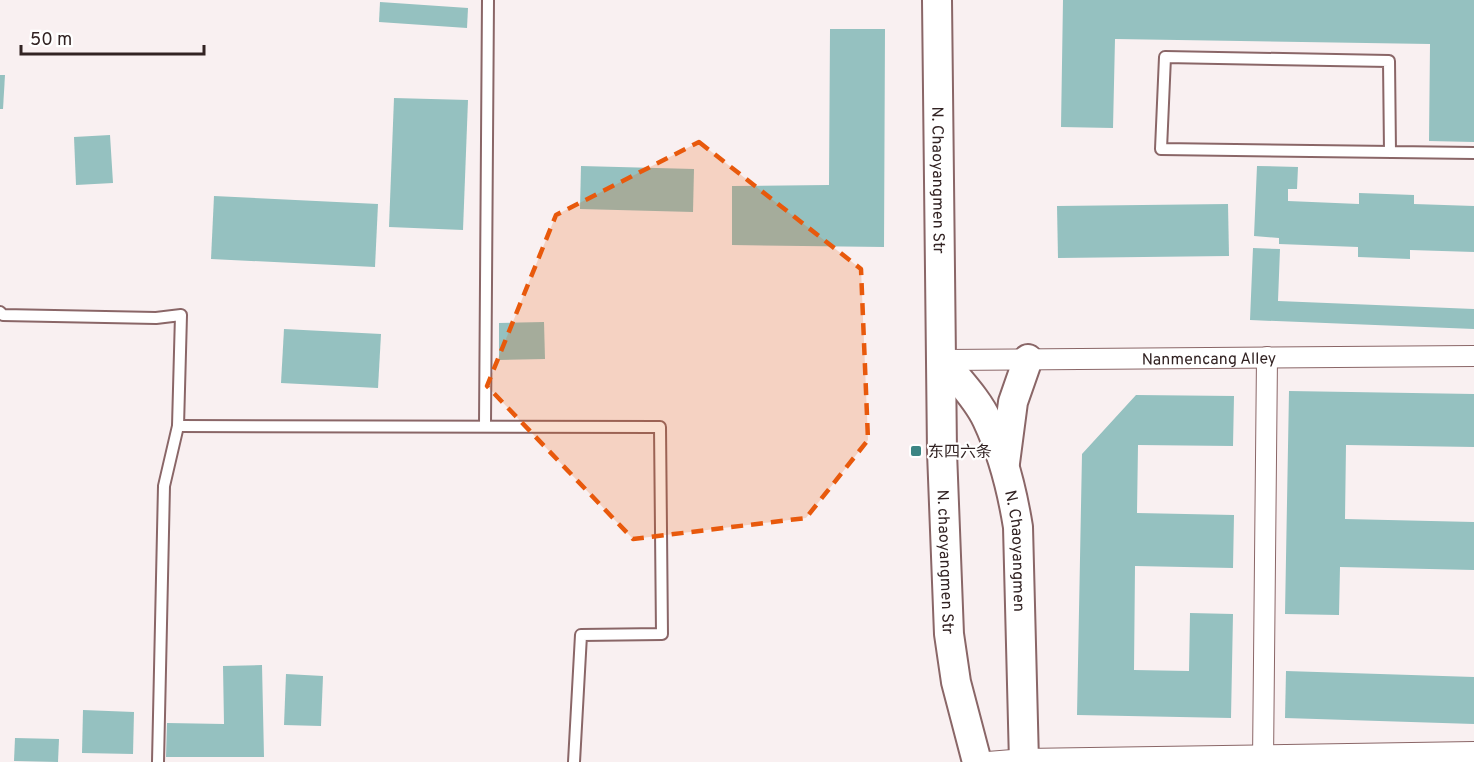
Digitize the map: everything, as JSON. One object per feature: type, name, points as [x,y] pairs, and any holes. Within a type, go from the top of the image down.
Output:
[{"type":"main road","name":"N. Chaoyangmen Str","points":[[937,0],[943,360]]},
{"type":"main road","points":[[1005,465],[1013,402],[1028,359]]},
{"type":"main road","name":"N. Chaoyangmen","points":[[943,360],[986,418],[1005,465],[1018,527],[1024,760]]},
{"type":"main road","name":"N. chaoyangmen Str","points":[[943,360],[942,452],[949,634],[956,682],[977,762]]},
{"type":"street","name":"Nanmencang Alley","points":[[943,360],[1474,356]]},
{"type":"street","points":[[1263,758],[1267,357]]},
{"type":"street","points":[[988,762],[1474,752]]},
{"type":"lane","points":[[485,425],[488,0]]},
{"type":"lane","points":[[1390,152],[1389,61],[1165,57],[1161,149],[1390,152],[1474,153]]},
{"type":"lane","points":[[0,312],[3,315],[156,318],[181,315],[178,426],[165,486],[158,762]]},
{"type":"lane","points":[[178,426],[660,427],[662,634],[581,634],[574,762]]},
{"type":"highlighted area","points":[[699,142],[861,269],[868,440],[806,518],[633,539],[487,386],[556,215]]},
{"type":"building","points":[[1063,0],[1474,0],[1474,142],[1429,141],[1430,44],[1115,39],[1113,128],[1061,127]]},
{"type":"building","points":[[380,2],[468,8],[467,28],[379,22]]},
{"type":"building","points":[[830,29],[885,29],[884,247],[732,245],[732,186],[829,185]]},
{"type":"building","points":[[0,75],[5,75],[3,109],[0,109]]},
{"type":"building","points":[[394,98],[468,100],[463,230],[389,227]]},
{"type":"building","points":[[110,135],[113,183],[76,185],[74,137]]},
{"type":"building","points":[[581,166],[694,169],[693,212],[580,209]]},
{"type":"building","points":[[1257,166],[1298,167],[1297,189],[1288,189],[1288,201],[1359,204],[1359,193],[1414,195],[1414,204],[1474,206],[1474,252],[1410,250],[1410,259],[1358,257],[1358,247],[1279,244],[1279,238],[1254,236]]},
{"type":"building","points":[[214,196],[378,204],[375,267],[211,259]]},
{"type":"building","points":[[1228,204],[1229,256],[1058,258],[1057,206]]},
{"type":"building","points":[[1253,248],[1280,249],[1278,301],[1474,309],[1474,329],[1250,320]]},
{"type":"building","points":[[544,322],[545,359],[499,360],[499,323]]},
{"type":"building","points":[[284,329],[381,334],[378,388],[281,383]]},
{"type":"building","points":[[1289,391],[1474,394],[1474,447],[1346,445],[1345,519],[1474,522],[1474,570],[1340,567],[1339,615],[1285,614]]},
{"type":"building","points":[[1136,395],[1234,396],[1233,446],[1138,445],[1137,513],[1234,515],[1233,568],[1135,566],[1134,670],[1189,671],[1190,613],[1233,614],[1231,718],[1077,715],[1082,454]]},
{"type":"building","points":[[262,665],[264,757],[166,757],[167,723],[224,724],[223,666]]},
{"type":"building","points":[[1286,671],[1474,677],[1474,724],[1285,718]]},
{"type":"building","points":[[286,674],[323,676],[321,726],[284,725]]},
{"type":"building","points":[[83,710],[134,712],[133,754],[82,753]]},
{"type":"building","points":[[15,738],[59,739],[58,762],[14,761]]},
{"type":"place","name":"东四六条","points":[[916,451]]}]
